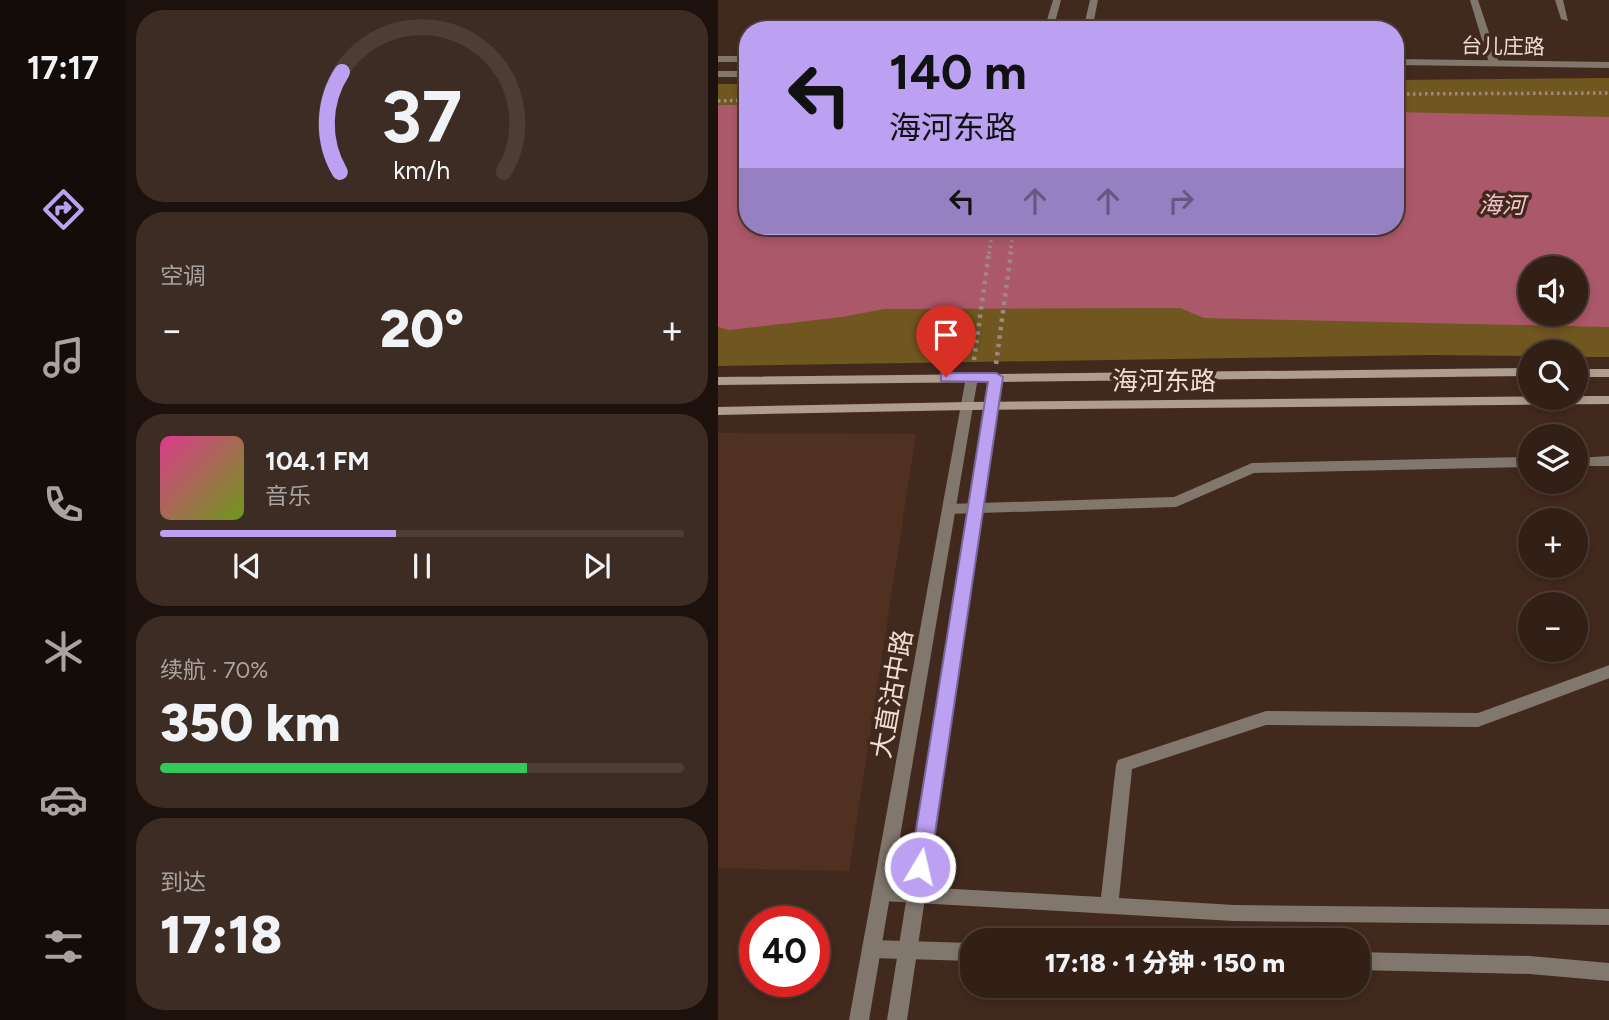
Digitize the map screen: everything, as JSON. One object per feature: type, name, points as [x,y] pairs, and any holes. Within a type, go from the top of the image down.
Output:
[{"type":"main road","name":"海河东路","points":[[718,381],[1518,372]]},
{"type":"main road","points":[[1588,373],[1609,373]]},
{"type":"main road","name":"海河东路","points":[[718,411],[1609,400]]},
{"type":"street","points":[[1051,21],[1057,0]]},
{"type":"street","points":[[1089,21],[1094,0]]},
{"type":"street","points":[[1474,0],[1494,63]]},
{"type":"street","points":[[1559,0],[1565,19]]},
{"type":"street","points":[[718,59],[739,59]]},
{"type":"street","name":"台儿庄路","points":[[1404,62],[1609,65]]},
{"type":"street","points":[[718,74],[739,74]]},
{"type":"street","name":"大直沽中路","points":[[859,1020],[972,377]]},
{"type":"street","name":"大直沽中路","points":[[897,1020],[996,377]]},
{"type":"street","points":[[1588,462],[1609,461]]},
{"type":"street","points":[[949,509],[1176,502],[1252,468],[1518,463]]},
{"type":"street","points":[[1109,906],[1124,765],[1266,718],[1478,720],[1609,671]]},
{"type":"street","points":[[882,893],[1234,913],[1609,916]]},
{"type":"street","points":[[872,949],[960,952]]},
{"type":"street","points":[[1370,961],[1530,965],[1609,972]]},
{"type":"path","points":[[1404,94],[1609,93]]},
{"type":"path","points":[[718,100],[739,100]]},
{"type":"path","points":[[976,342],[992,235]]},
{"type":"path","points":[[997,342],[1013,235]]},
{"type":"shaded area","points":[[1609,78],[1609,357],[1588,357],[1588,340],[1518,340],[1518,356],[718,366],[718,84],[739,84],[739,235],[1404,235],[1404,80]]},
{"type":"shaded area","points":[[718,433],[916,434],[849,871],[718,868]]},
{"type":"water","name":"海河","points":[[718,105],[739,105],[739,235],[1404,235],[1404,112],[1609,117],[1609,327],[1564,326],[1588,326],[1588,256],[1518,256],[1518,325],[1204,318],[1180,308],[884,309],[842,317],[729,330],[718,327]]},
{"type":"route","points":[[920,867],[996,377],[946,377]]}]
